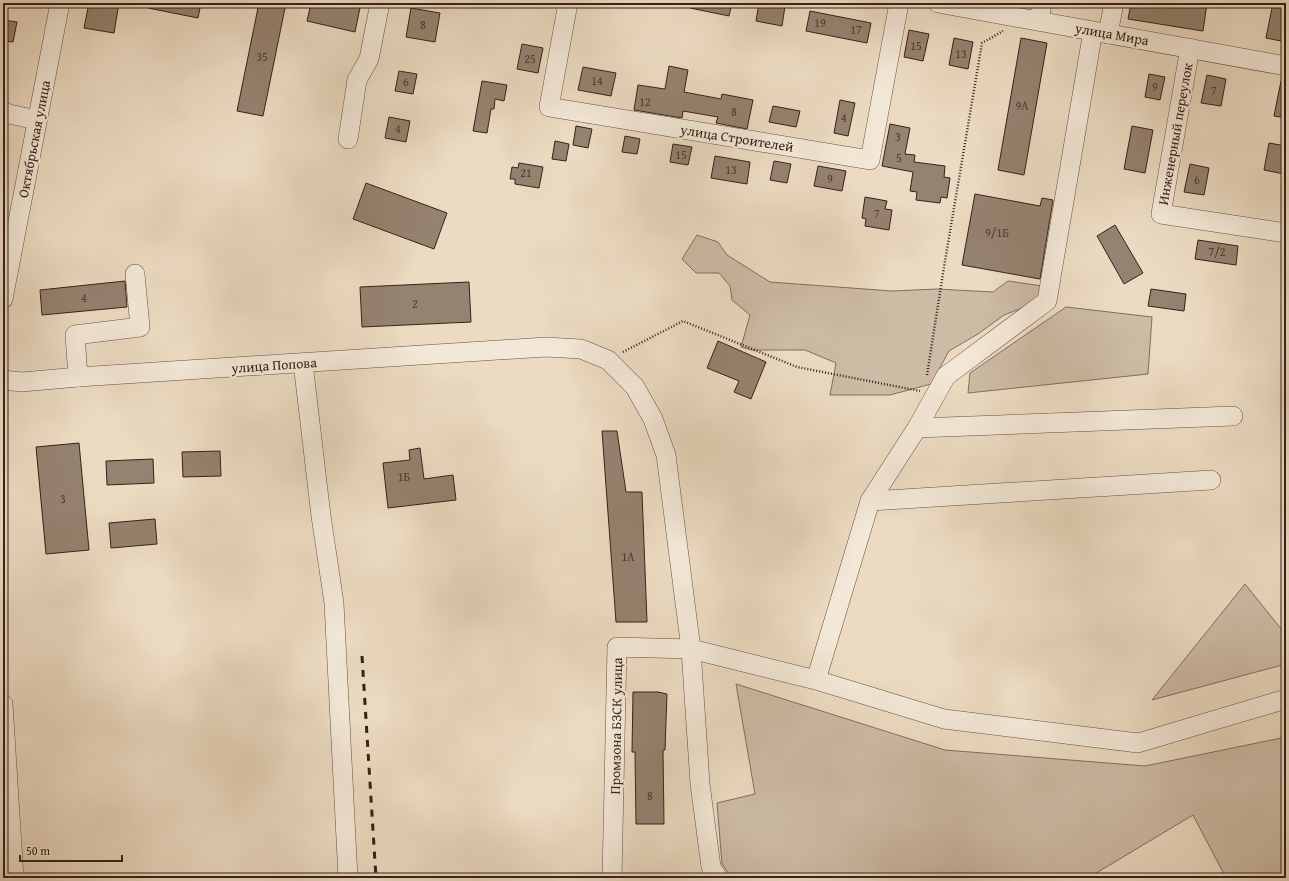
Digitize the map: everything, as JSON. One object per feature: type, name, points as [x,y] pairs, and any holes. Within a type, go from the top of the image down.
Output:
[{"type":"street","name":"Октябрьская улица","points":[[3,299],[60,3]]},
{"type":"street","points":[[348,139],[357,80],[369,59],[380,3]]},
{"type":"street","name":"улица Строителей","points":[[568,3],[549,107],[870,160],[899,3]]},
{"type":"street","name":"улица Мира","points":[[938,3],[980,7],[1007,15],[1041,12],[1100,32],[1286,66]]},
{"type":"street","points":[[816,680],[870,501],[918,428],[946,376],[1047,301],[1100,32],[1114,3]]},
{"type":"street","name":"Инженерный переулок","points":[[1190,48],[1161,214],[1286,233]]},
{"type":"street","points":[[3,111],[8,114],[37,120]]},
{"type":"street","points":[[78,377],[75,335],[140,327],[135,274]]},
{"type":"street","name":"улица Попова","points":[[3,380],[22,382],[78,377],[546,347],[581,350],[608,360]]},
{"type":"street","points":[[608,360],[635,387],[653,419],[666,455],[691,648],[700,784],[711,867],[718,878]]},
{"type":"street","points":[[303,363],[321,516],[334,602],[348,878]]},
{"type":"street","points":[[918,428],[1233,416]]},
{"type":"street","points":[[870,501],[1211,480]]},
{"type":"street","name":"Промзона БЗСК улица","points":[[612,878],[617,647],[691,648]]},
{"type":"street","points":[[691,648],[816,680],[944,719],[1138,743],[1286,699]]},
{"type":"street","points":[[3,704],[14,878]]},
{"type":"path","points":[[927,376],[982,43],[1005,30],[1007,15]]},
{"type":"path","points":[[608,360],[683,321],[796,367],[924,391]]},
{"type":"shaded area","points":[[697,235],[718,242],[727,255],[770,282],[892,291],[937,289],[993,292],[1008,281],[1042,286],[1038,302],[1004,315],[978,334],[949,351],[931,384],[890,395],[830,395],[836,363],[805,350],[752,350],[741,347],[750,315],[732,300],[730,286],[719,273],[696,273],[682,259]]},
{"type":"shaded area","points":[[1066,307],[1152,317],[1148,374],[968,393],[970,373]]},
{"type":"shaded area","points":[[1245,584],[1286,635],[1286,664],[1152,700]]},
{"type":"shaded area","points":[[736,684],[945,750],[1145,766],[1286,737],[1286,878],[1226,878],[1193,815],[1088,878],[732,878],[722,864],[717,803],[755,794]]},
{"type":"building","points":[[89,3],[119,3],[114,33],[84,28]]},
{"type":"building","points":[[149,3],[201,3],[198,18],[148,8]]},
{"type":"building","points":[[259,3],[286,3],[263,116],[237,111]]},
{"type":"building","points":[[311,3],[361,3],[355,32],[307,21]]},
{"type":"building","points":[[690,3],[732,3],[729,16],[690,8]]},
{"type":"building","points":[[759,3],[770,3],[785,6],[782,26],[756,21]]},
{"type":"building","points":[[1131,3],[1207,3],[1203,31],[1128,19]]},
{"type":"building","points":[[1273,3],[1286,6],[1286,42],[1266,38]]},
{"type":"building","points":[[411,8],[440,13],[435,42],[406,37]]},
{"type":"building","points":[[810,11],[871,23],[867,43],[806,31]]},
{"type":"building","points":[[3,20],[17,22],[13,42],[3,41]]},
{"type":"building","points":[[909,30],[929,34],[923,61],[904,57]]},
{"type":"building","points":[[954,38],[973,42],[968,69],[949,65]]},
{"type":"building","points":[[1021,38],[1047,43],[1024,175],[998,170]]},
{"type":"building","points":[[522,44],[543,48],[538,73],[517,69]]},
{"type":"building","points":[[669,66],[688,70],[684,92],[721,99],[722,94],[753,100],[747,129],[716,123],[718,117],[683,111],[682,118],[634,110],[638,85],[665,89]]},
{"type":"building","points":[[583,67],[616,73],[611,96],[578,90]]},
{"type":"building","points":[[399,71],[417,74],[413,94],[395,91]]},
{"type":"building","points":[[1149,74],[1165,77],[1160,100],[1145,97]]},
{"type":"building","points":[[1207,75],[1226,79],[1221,106],[1201,103]]},
{"type":"building","points":[[482,81],[507,85],[504,101],[495,99],[494,109],[491,109],[487,133],[473,131]]},
{"type":"building","points":[[1281,81],[1286,82],[1286,118],[1274,116]]},
{"type":"building","points":[[840,100],[855,103],[848,136],[834,133]]},
{"type":"building","points":[[773,106],[800,111],[796,127],[769,122]]},
{"type":"building","points":[[389,117],[410,121],[406,142],[385,138]]},
{"type":"building","points":[[890,124],[910,128],[905,154],[915,155],[914,162],[945,166],[944,177],[950,178],[947,198],[941,197],[940,203],[916,200],[917,192],[910,191],[913,172],[882,166]]},
{"type":"building","points":[[576,126],[592,129],[588,148],[573,145]]},
{"type":"building","points":[[1132,126],[1153,130],[1145,173],[1124,169]]},
{"type":"building","points":[[625,136],[640,139],[637,154],[622,152]]},
{"type":"building","points":[[555,141],[569,144],[566,161],[552,159]]},
{"type":"building","points":[[1269,143],[1286,146],[1284,174],[1264,170]]},
{"type":"building","points":[[673,144],[692,147],[688,165],[670,162]]},
{"type":"building","points":[[715,156],[750,162],[747,184],[711,178]]},
{"type":"building","points":[[774,161],[791,164],[787,183],[770,180]]},
{"type":"building","points":[[519,163],[543,167],[539,188],[515,184],[515,179],[510,179],[512,167],[518,168]]},
{"type":"building","points":[[1190,164],[1209,168],[1204,195],[1184,192]]},
{"type":"building","points":[[818,166],[846,171],[842,191],[814,186]]},
{"type":"building","points":[[366,183],[447,213],[434,249],[353,219]]},
{"type":"building","points":[[975,194],[1040,206],[1042,198],[1053,200],[1040,279],[962,265]]},
{"type":"building","points":[[865,197],[887,201],[885,209],[892,210],[889,230],[865,226],[866,219],[862,218]]},
{"type":"building","points":[[1115,225],[1143,273],[1124,284],[1097,236]]},
{"type":"building","points":[[1198,240],[1238,246],[1236,265],[1195,259]]},
{"type":"building","points":[[125,281],[127,307],[42,315],[40,290]]},
{"type":"building","points":[[469,282],[471,322],[362,327],[360,287]]},
{"type":"building","points":[[1151,289],[1186,294],[1184,311],[1148,306]]},
{"type":"building","points":[[718,341],[766,362],[751,399],[734,392],[739,381],[707,368]]},
{"type":"building","points":[[602,431],[617,431],[626,492],[642,492],[647,622],[616,622]]},
{"type":"building","points":[[79,443],[89,550],[46,554],[36,447]]},
{"type":"building","points":[[420,448],[424,479],[453,475],[456,500],[388,508],[383,463],[410,460],[409,450]]},
{"type":"building","points":[[220,451],[221,476],[183,477],[182,452]]},
{"type":"building","points":[[153,459],[154,483],[107,485],[106,461]]},
{"type":"building","points":[[155,519],[157,544],[111,548],[109,523]]},
{"type":"building","points":[[633,692],[658,692],[667,694],[665,750],[663,750],[664,824],[636,824],[635,752],[632,752]]},
{"type":"railway","points":[[362,656],[376,878]]}]
